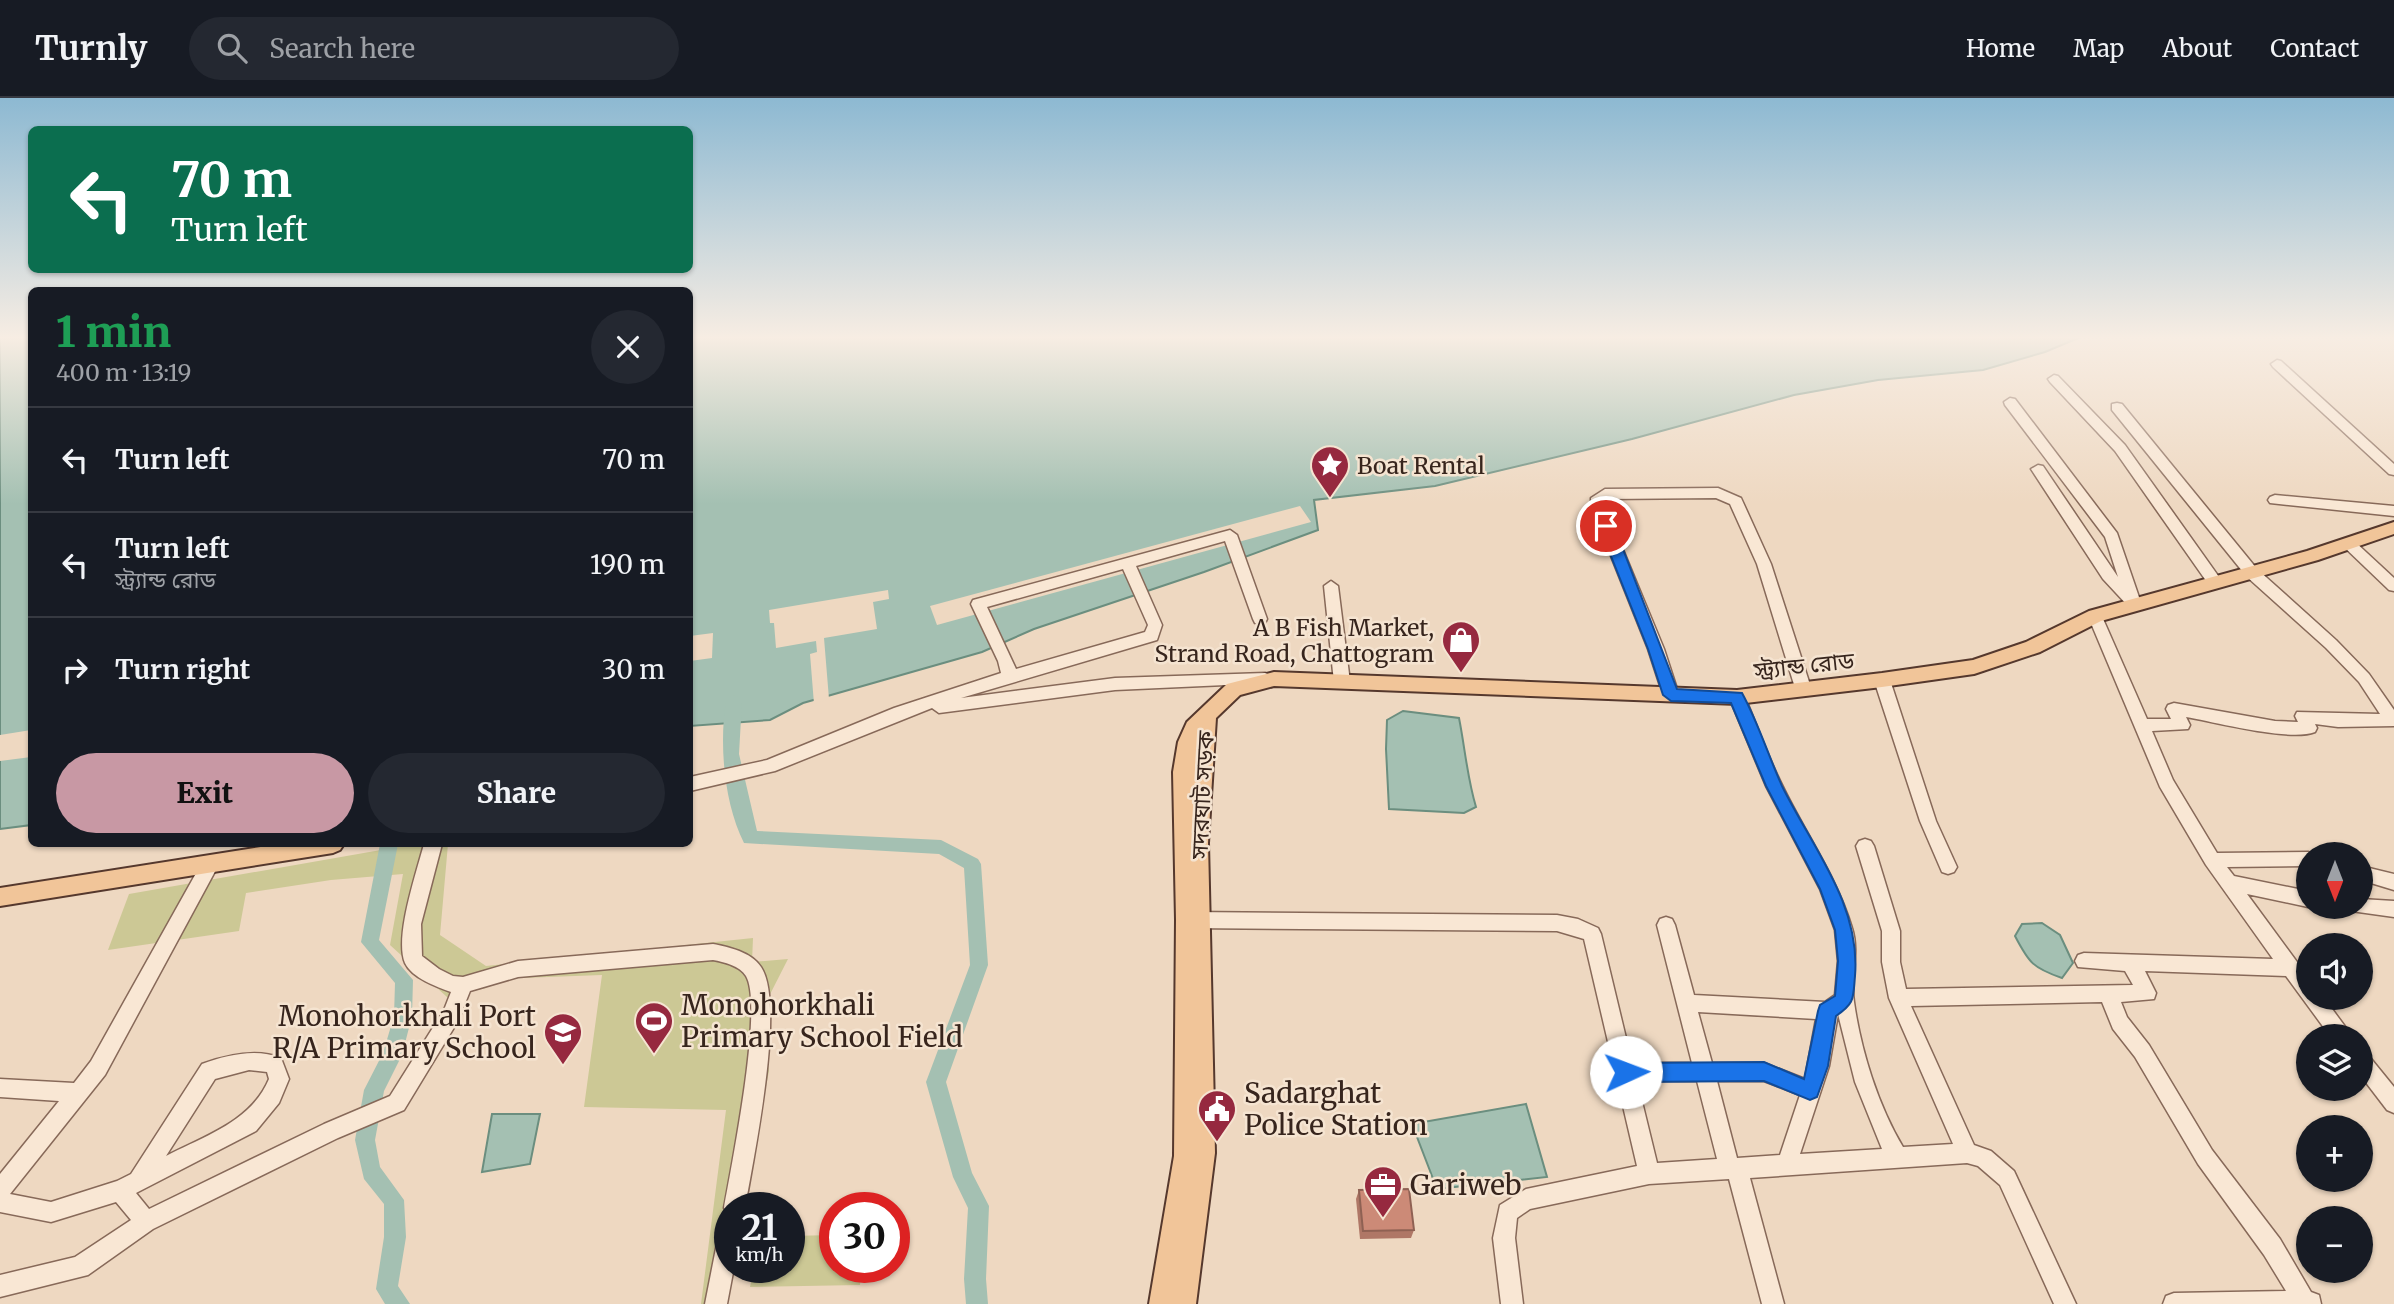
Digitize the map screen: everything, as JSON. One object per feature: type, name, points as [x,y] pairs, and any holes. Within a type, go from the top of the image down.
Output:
[{"type":"main road","name":"স্ট্র্যান্ড রোড","points":[[1206,714],[1234,689],[1275,679],[1737,697],[1804,691],[1974,667],[2033,647],[2095,615],[2252,573],[2394,528]]},
{"type":"main road","name":"সদরঘাট সড়ক","points":[[1162,1304],[1186,1156],[1193,920],[1206,714]]},
{"type":"main road","points":[[0,897],[315,847]]},
{"type":"main road","name":"সদরঘাট সড়ক","points":[[1183,1304],[1203,1153],[1193,920]]},
{"type":"street","points":[[2067,392],[2120,448],[2214,581]]},
{"type":"street","points":[[2307,392],[2394,471]]},
{"type":"street","points":[[2010,402],[2112,536],[2134,603]]},
{"type":"street","points":[[2118,407],[2252,573],[2356,669],[2393,720]]},
{"type":"street","points":[[2038,469],[2108,575],[2134,603]]},
{"type":"street","points":[[1671,695],[1642,614],[1598,506],[1598,498],[1605,494],[1718,493],[1736,501],[1764,564],[1804,691]]},
{"type":"street","points":[[2274,500],[2394,511]]},
{"type":"street","points":[[1008,669],[978,604],[1230,535],[1260,619]]},
{"type":"street","points":[[2348,543],[2394,586]]},
{"type":"street","points":[[693,782],[769,766],[1008,669],[1152,636],[1155,625],[1127,562]]},
{"type":"street","points":[[1331,586],[1342,682]]},
{"type":"street","points":[[2095,615],[2166,782],[2212,860],[2296,976]]},
{"type":"street","points":[[900,712],[1115,684],[1275,679]]},
{"type":"street","points":[[1882,680],[1928,821],[1948,867]]},
{"type":"street","points":[[1737,697],[1774,786],[1828,888],[1844,930],[1847,961],[1819,1066],[1787,1164]]},
{"type":"street","points":[[2140,725],[2182,725],[2174,709],[2275,727],[2306,729],[2309,728],[2303,716],[2338,721],[2393,720]]},
{"type":"street","points":[[1865,846],[1891,931],[1891,962],[1898,998],[1967,1153]]},
{"type":"street","points":[[432,847],[412,924],[413,960],[432,975],[452,984],[463,985],[518,969],[713,952],[728,954],[754,973],[760,987],[758,1056],[737,1192]]},
{"type":"street","points":[[2212,860],[2296,859]]},
{"type":"street","points":[[0,1190],[80,1093],[110,1048],[210,864]]},
{"type":"street","points":[[2373,876],[2394,882]]},
{"type":"street","points":[[2230,883],[2296,897]]},
{"type":"street","points":[[2373,907],[2394,909]]},
{"type":"street","points":[[1193,920],[1558,923],[1578,927],[1592,934],[1649,1174]]},
{"type":"street","points":[[1665,925],[1703,1070],[1773,1304]]},
{"type":"street","points":[[2084,961],[2290,968]]},
{"type":"street","points":[[1898,998],[2109,996],[2147,993],[2131,963]]},
{"type":"street","points":[[0,1286],[80,1267],[146,1222],[331,1131],[397,1103],[451,1015],[463,985]]},
{"type":"street","points":[[2109,996],[2120,1023],[2142,1051],[2205,1157],[2309,1302]]},
{"type":"street","points":[[1685,1003],[1835,1006]]},
{"type":"street","points":[[1835,1006],[1885,1136],[1899,1159]]},
{"type":"street","points":[[2321,1010],[2333,1024]]},
{"type":"street","points":[[0,1202],[51,1212],[129,1186],[249,1124],[272,1096],[279,1079],[274,1064],[249,1062],[209,1071],[129,1186]]},
{"type":"street","points":[[1626,1072],[1764,1072],[1810,1090]]},
{"type":"street","points":[[2373,1076],[2394,1103]]},
{"type":"street","points":[[0,1088],[80,1093]]},
{"type":"street","points":[[1512,1304],[1504,1238],[1507,1212],[1526,1199],[1649,1174],[1967,1153],[1984,1158],[2007,1178],[2065,1304]]},
{"type":"street","points":[[129,1186],[146,1222]]},
{"type":"street","points":[[716,1304],[720,1283]]},
{"type":"street","points":[[2174,1304],[2309,1302]]},
{"type":"shaded area","points":[[0,392],[28,392],[28,825],[0,829]]},
{"type":"shaded area","points":[[693,392],[1809,392],[1632,439],[1435,486],[1314,500],[1318,530],[1204,572],[1034,629],[982,652],[803,703],[770,720],[693,726]]},
{"type":"shaded area","points":[[1403,711],[1459,718],[1476,807],[1464,813],[1389,809],[1387,720]]},
{"type":"shaded area","points":[[398,847],[448,847],[440,935],[486,966],[753,938],[752,962],[788,959],[762,1010],[769,1071],[746,1192],[715,1192],[726,1110],[584,1107],[602,975],[495,979],[486,988],[447,997],[390,945],[403,874],[331,880],[246,893],[239,931],[108,950],[129,894]]},
{"type":"shaded area","points":[[2042,923],[2060,935],[2073,963],[2062,978],[2033,963],[2015,936],[2022,924]]},
{"type":"shaded area","points":[[1526,1104],[1547,1177],[1437,1189],[1412,1124]]},
{"type":"shaded area","points":[[492,1114],[540,1114],[530,1164],[482,1172]]},
{"type":"shaded area","points":[[714,1203],[714,1283],[727,1283],[724,1304],[701,1304]]},
{"type":"shaded area","points":[[819,1235],[819,1283],[860,1285],[750,1287],[751,1283],[805,1283],[805,1236]]},
{"type":"pier","points":[[1300,506],[1311,522],[937,625],[930,606]]},
{"type":"pier","points":[[888,590],[889,599],[873,602],[877,629],[824,638],[829,699],[814,704],[810,654],[817,652],[816,641],[776,648],[774,623],[770,623],[769,610]]},
{"type":"pier","points":[[713,633],[712,658],[693,661],[693,636]]},
{"type":"pier","points":[[28,730],[28,757],[0,761],[0,735]]},
{"type":"building","name":"Gariweb","points":[[1409,1189],[1414,1230],[1363,1231],[1359,1190]]},
{"type":"waterway","points":[[734,701],[731,754],[736,787],[750,838],[941,847],[972,864],[979,965],[936,1082],[963,1177],[979,1206],[975,1279],[977,1304]]},
{"type":"waterway","points":[[388,847],[370,942],[404,980],[403,1016],[392,1055],[374,1090],[365,1140],[371,1172],[394,1200],[395,1237],[387,1289],[399,1304]]},
{"type":"place","name":"Boat Rental","points":[[1330,499]]},
{"type":"place","name":"A B Fish Market, Strand Road, Chattogram","points":[[1461,674]]},
{"type":"place","name":"Monohorkhali Primary School Field","points":[[654,1055]]},
{"type":"place","name":"Monohorkhali Port R/A Primary School","points":[[563,1066]]},
{"type":"place","name":"Sadarghat Police Station","points":[[1217,1143]]},
{"type":"place","name":"Gariweb","points":[[1383,1219]]},
{"type":"route","points":[[1606,526],[1656,649],[1671,695],[1737,697],[1774,786],[1828,888],[1844,930],[1847,961],[1844,1000],[1827,1011],[1819,1066],[1810,1090],[1764,1072],[1626,1072]]}]
